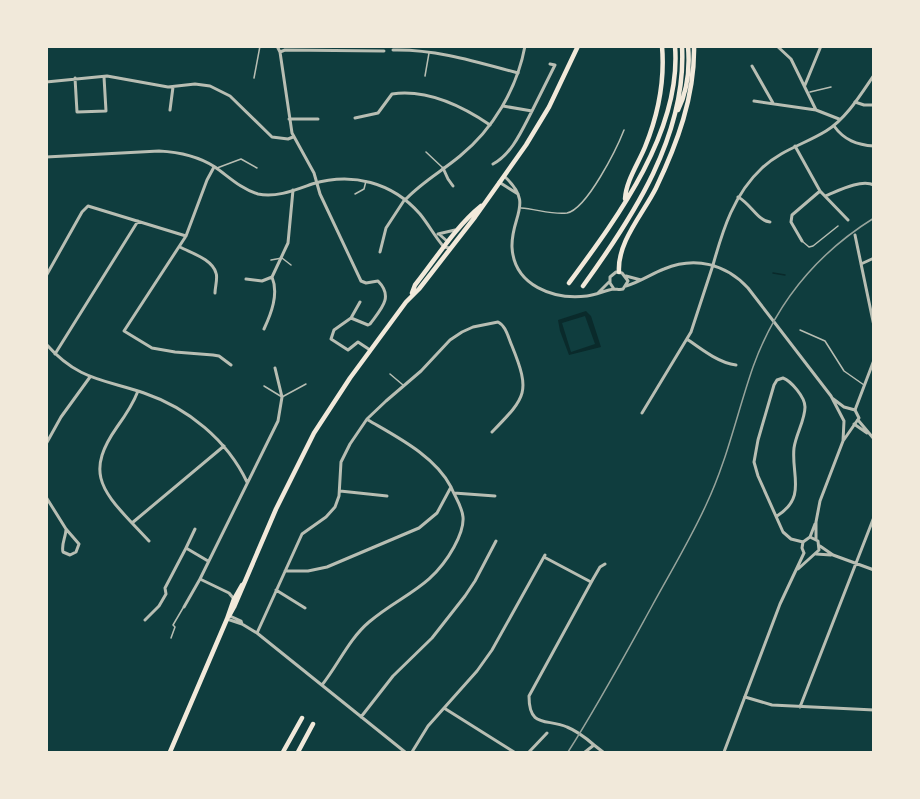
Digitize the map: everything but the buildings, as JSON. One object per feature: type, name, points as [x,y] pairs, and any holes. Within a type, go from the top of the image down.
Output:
[{"type":"main road","points":[[228,617],[298,463],[327,412],[411,294],[418,289],[447,247],[475,217],[500,182],[549,107],[578,46]]},
{"type":"main road","points":[[625,201],[626,189],[649,136],[657,110],[663,75],[662,46]]},
{"type":"main road","points":[[569,283],[625,201],[653,150],[667,116],[674,86],[675,46]]},
{"type":"main road","points":[[673,121],[680,87],[682,46]]},
{"type":"main road","points":[[583,286],[608,252],[656,167],[685,96],[688,46]]},
{"type":"main road","points":[[619,272],[621,254],[653,193],[681,128],[691,89],[694,46]]},
{"type":"main road","points":[[447,247],[448,242],[472,213],[483,204]]},
{"type":"main road","points":[[170,753],[237,592],[242,585]]},
{"type":"main road","points":[[283,753],[302,718]]},
{"type":"main road","points":[[298,753],[313,724]]},
{"type":"street","points":[[277,46],[280,52],[293,137],[317,183],[361,281],[366,283],[378,281],[386,297],[385,304],[370,324],[351,318]]},
{"type":"street","points":[[380,252],[386,228],[405,199],[421,184],[472,146],[490,125],[518,73],[525,46]]},
{"type":"street","points":[[777,46],[788,55],[809,92],[816,110]]},
{"type":"street","points":[[805,85],[820,46]]},
{"type":"street","points":[[280,52],[296,50],[384,51]]},
{"type":"street","points":[[393,50],[417,50],[443,54],[518,73]]},
{"type":"street","points":[[493,164],[503,158],[532,111],[555,65],[550,64]]},
{"type":"street","points":[[752,66],[773,103]]},
{"type":"street","points":[[642,413],[696,321],[722,233],[738,197],[763,167],[795,146],[834,126],[855,102],[873,75]]},
{"type":"street","points":[[46,82],[104,77],[124,78],[173,87],[200,84],[215,87],[230,96],[272,137],[288,139],[293,137]]},
{"type":"street","points":[[75,78],[77,112],[106,111],[104,77]]},
{"type":"street","points":[[170,110],[173,87]]},
{"type":"street","points":[[355,118],[378,113],[392,94],[410,93],[462,108],[490,125]]},
{"type":"street","points":[[754,101],[816,110],[839,119]]},
{"type":"street","points":[[855,102],[873,105]]},
{"type":"street","points":[[502,106],[532,111]]},
{"type":"street","points":[[289,119],[318,118]]},
{"type":"street","points":[[834,126],[847,139],[873,146]]},
{"type":"street","points":[[795,146],[820,191],[848,220]]},
{"type":"street","points":[[46,157],[165,152],[196,157],[241,186],[258,194],[272,195],[317,183],[343,179],[366,180],[405,199],[448,242]]},
{"type":"street","points":[[157,350],[124,331],[180,247],[207,180],[216,168]]},
{"type":"street","points":[[444,168],[453,186]]},
{"type":"street","points":[[504,176],[518,189],[520,208],[513,233],[512,253],[516,266],[527,280],[541,290],[558,296],[579,297],[614,289],[620,290],[676,264],[699,262],[712,265],[732,274],[748,288],[831,396],[843,419],[850,425],[854,424],[873,439]]},
{"type":"street","points":[[500,182],[518,194]]},
{"type":"street","points":[[825,196],[859,184],[873,185]]},
{"type":"street","points":[[246,279],[262,281],[272,277],[289,237],[293,190]]},
{"type":"street","points":[[802,241],[791,222],[792,215],[820,191]]},
{"type":"street","points":[[738,197],[750,204],[762,220],[770,222]]},
{"type":"street","points":[[46,276],[82,212],[88,206],[186,236]]},
{"type":"street","points":[[55,354],[138,221]]},
{"type":"street","points":[[437,233],[452,232],[462,225]]},
{"type":"street","points":[[437,233],[447,247]]},
{"type":"street","points":[[855,235],[873,326]]},
{"type":"street","points":[[180,247],[201,257],[215,270],[217,277],[214,293]]},
{"type":"street","points":[[861,264],[873,258]]},
{"type":"street","points":[[598,293],[609,282],[613,274],[619,272],[641,280]]},
{"type":"street","points":[[626,276],[628,281],[626,286]]},
{"type":"street","points":[[264,329],[273,307],[274,282],[272,277]]},
{"type":"street","points":[[609,282],[614,289]]},
{"type":"street","points":[[360,302],[351,318],[334,330],[331,339],[348,350],[358,342],[370,351]]},
{"type":"street","points":[[257,633],[302,534],[326,517],[335,507],[340,491],[341,462],[368,419],[462,332],[494,322],[501,323],[522,370],[524,388],[522,399],[492,432]]},
{"type":"street","points":[[687,339],[729,364],[736,365]]},
{"type":"street","points":[[46,344],[67,364],[90,377],[138,391],[170,404],[191,416],[224,446],[247,482]]},
{"type":"street","points":[[152,348],[213,355],[231,365]]},
{"type":"street","points":[[855,410],[873,360]]},
{"type":"street","points":[[184,607],[278,421],[282,397],[275,368]]},
{"type":"street","points":[[46,444],[61,417],[90,377]]},
{"type":"street","points":[[777,516],[787,508],[795,489],[797,477],[795,447],[805,408],[803,400],[789,381],[783,378],[777,380],[774,385],[754,458],[758,476],[785,535],[802,542]]},
{"type":"street","points":[[138,391],[110,438],[99,462],[101,480],[106,492],[149,541]]},
{"type":"street","points":[[831,396],[849,409],[855,410],[859,416],[858,420],[868,434]]},
{"type":"street","points":[[843,441],[843,419],[845,411],[849,409]]},
{"type":"street","points":[[322,685],[368,623],[420,588],[447,561],[460,535],[463,521],[462,510],[454,493],[446,477],[436,465],[368,419]]},
{"type":"street","points":[[858,420],[843,441],[820,501],[816,539],[820,546],[833,555],[873,570]]},
{"type":"street","points":[[132,523],[224,446]]},
{"type":"street","points":[[285,571],[308,571],[327,567],[419,528],[437,513],[451,487]]},
{"type":"street","points":[[340,491],[387,496]]},
{"type":"street","points":[[454,493],[495,496]]},
{"type":"street","points":[[46,497],[66,529],[79,544],[76,552],[70,555],[63,552],[62,547],[66,529]]},
{"type":"street","points":[[800,707],[873,518]]},
{"type":"street","points":[[802,542],[810,537],[816,522]]},
{"type":"street","points":[[145,620],[159,606],[166,594],[165,588],[195,529]]},
{"type":"street","points":[[810,537],[816,539]]},
{"type":"street","points":[[361,717],[393,676],[432,638],[465,596],[496,541]]},
{"type":"street","points":[[724,753],[783,596],[804,553],[802,542]]},
{"type":"street","points":[[816,554],[820,546]]},
{"type":"street","points":[[186,549],[208,561]]},
{"type":"street","points":[[804,553],[811,556]]},
{"type":"street","points":[[797,570],[811,556],[833,555]]},
{"type":"street","points":[[412,753],[428,726],[477,671],[496,643],[544,556],[591,582]]},
{"type":"street","points":[[603,753],[587,738],[569,727],[540,722],[533,716],[529,706],[529,696],[591,582],[600,567],[605,564]]},
{"type":"street","points":[[200,579],[229,593],[234,599]]},
{"type":"street","points":[[276,590],[305,608]]},
{"type":"street","points":[[229,593],[237,592]]},
{"type":"street","points":[[228,617],[241,621],[257,633],[405,753]]},
{"type":"street","points":[[745,697],[772,705],[873,710]]},
{"type":"street","points":[[444,708],[514,753]]},
{"type":"street","points":[[529,753],[547,733]]},
{"type":"street","points":[[585,753],[594,745]]},
{"type":"lane","points":[[254,78],[260,46]]},
{"type":"lane","points":[[425,76],[429,52]]},
{"type":"lane","points":[[809,92],[831,87]]},
{"type":"lane","points":[[520,208],[569,213],[580,206],[624,130]]},
{"type":"lane","points":[[426,152],[436,164],[444,168]]},
{"type":"lane","points":[[216,168],[241,159],[256,168]]},
{"type":"lane","points":[[355,194],[364,189],[366,180]]},
{"type":"lane","points":[[802,241],[809,248],[838,226]]},
{"type":"lane","points":[[271,260],[282,258],[291,265]]},
{"type":"lane","points":[[800,330],[825,341],[846,373],[865,386]]},
{"type":"lane","points":[[390,374],[404,386]]},
{"type":"lane","points":[[264,386],[282,397],[306,384]]},
{"type":"lane","points":[[171,638],[175,627],[173,625],[184,607]]},
{"type":"water","points":[[586,311],[591,316],[601,347],[569,355],[558,320]],"holes":[[[585,316],[595,344],[571,352],[562,323]]]},
{"type":"waterway","points":[[773,273],[785,275]]},
{"type":"railway","points":[[568,752],[611,680],[700,518],[726,454],[753,367],[773,322],[800,282],[816,264],[834,247],[874,218]]}]
